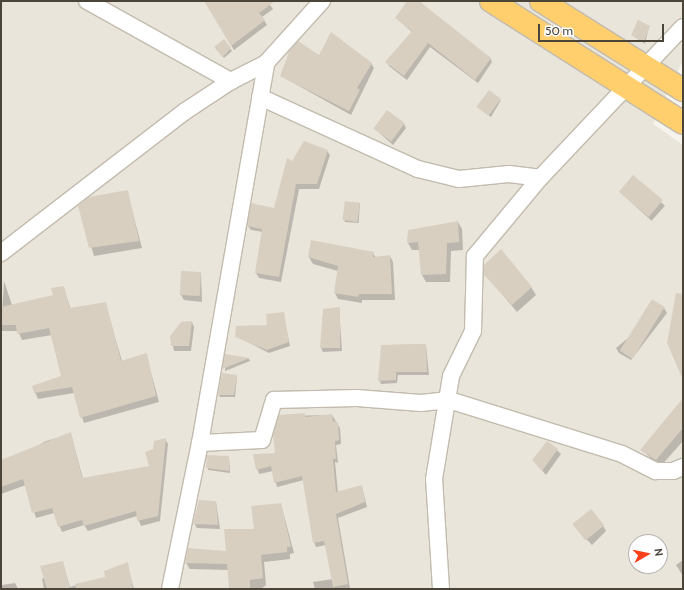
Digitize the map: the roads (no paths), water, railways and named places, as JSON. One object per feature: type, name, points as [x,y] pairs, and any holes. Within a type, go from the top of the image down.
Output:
[{"type":"highway","points":[[490,1],[683,123]]},
{"type":"highway","points":[[541,1],[683,90]]},
{"type":"street","points":[[87,1],[231,81]]},
{"type":"street","points":[[1,253],[184,112],[231,81],[266,63],[322,1]]},
{"type":"street","points":[[441,589],[434,479],[449,400],[451,376],[474,331],[474,256],[540,178],[627,88],[644,66],[683,27]]},
{"type":"street","points":[[170,589],[200,443],[266,63]]},
{"type":"street","points":[[260,97],[418,168],[459,179],[508,174],[540,178]]},
{"type":"street","points":[[200,443],[262,440],[274,400],[357,398],[421,403],[449,400],[615,452],[656,470],[673,471],[683,467]]}]
